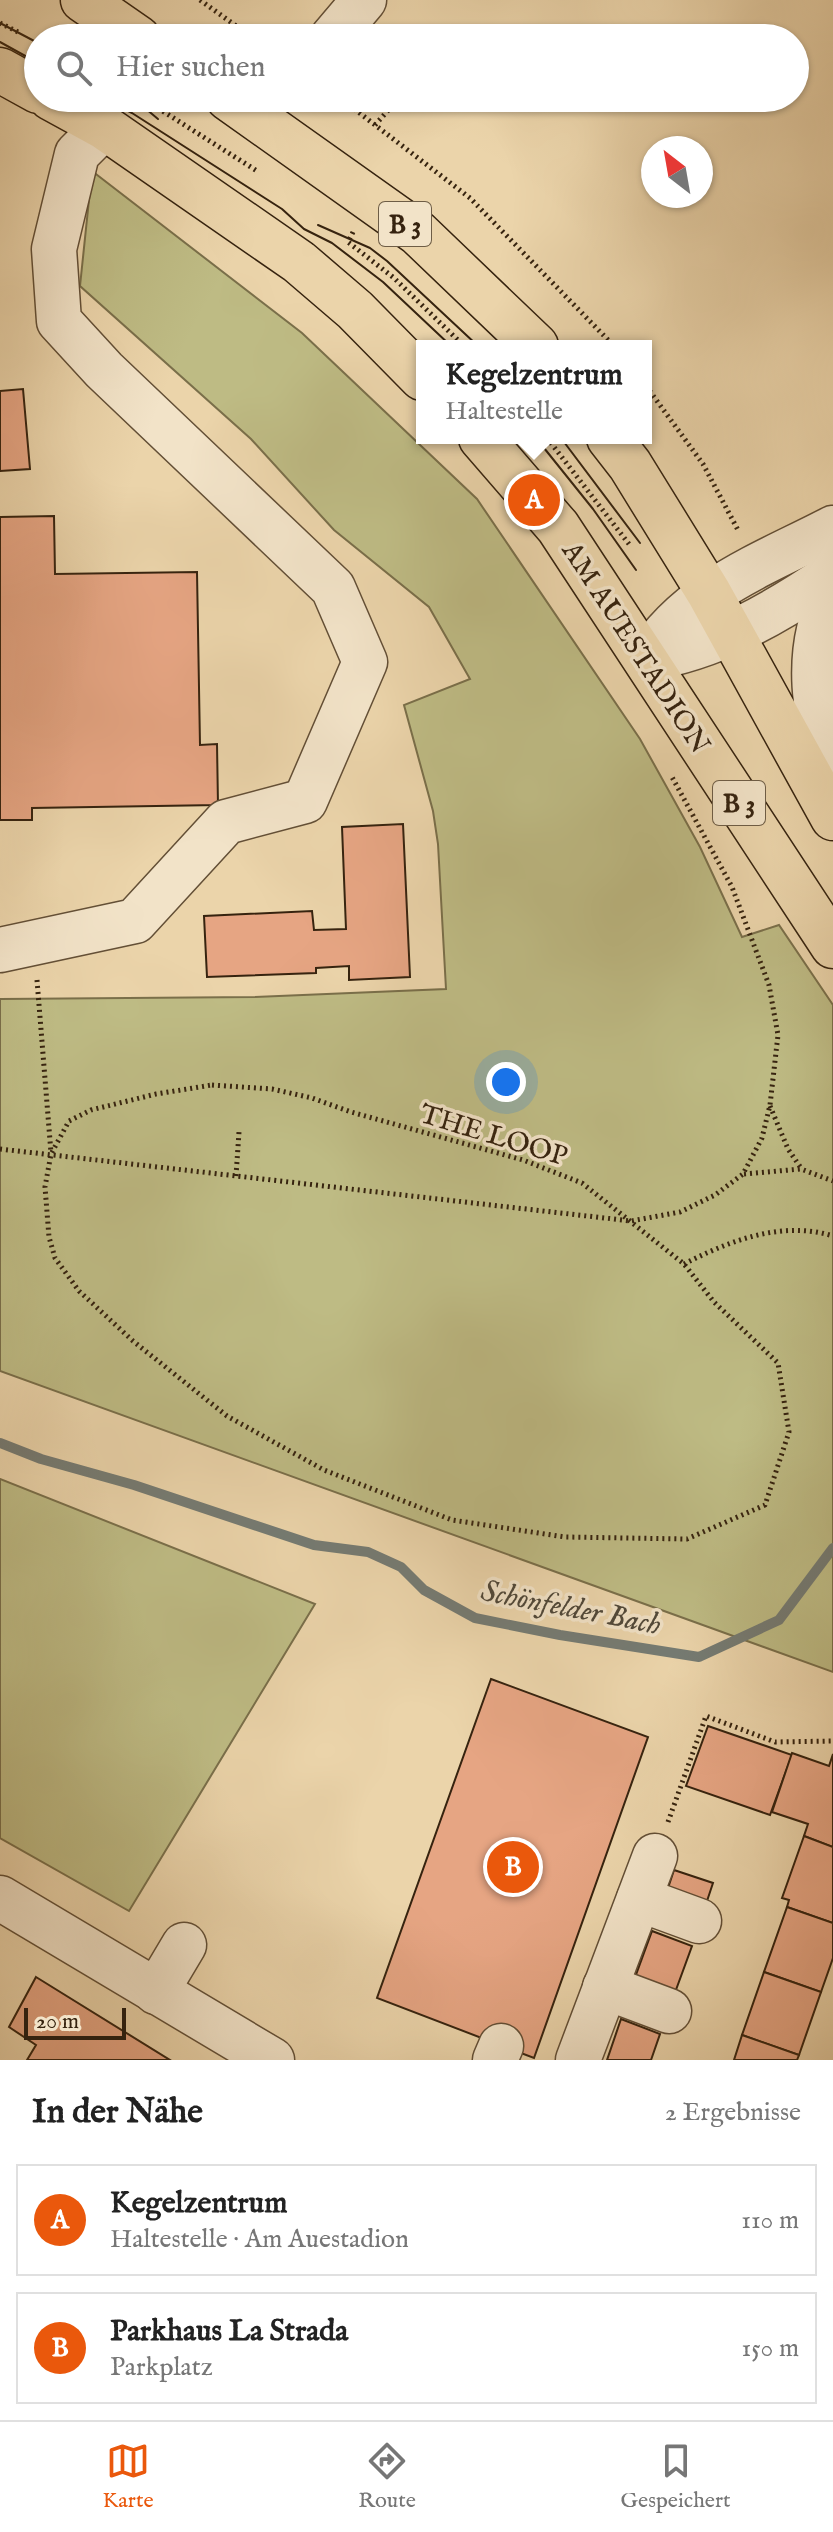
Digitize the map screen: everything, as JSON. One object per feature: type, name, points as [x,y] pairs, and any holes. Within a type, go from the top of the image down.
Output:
[{"type":"main road","points":[[83,0],[118,24]]},
{"type":"main road","points":[[0,70],[24,83]]},
{"type":"main road","points":[[77,112],[104,127],[299,262],[355,310],[416,372]]},
{"type":"main road","name":"B 3","points":[[248,112],[418,233],[530,340]]},
{"type":"main road","name":"AM AUESTADION","points":[[486,444],[558,527],[833,946]]},
{"type":"main road","name":"B 3","points":[[614,444],[630,465],[709,593],[833,818]]},
{"type":"street","points":[[344,24],[364,0]]},
{"type":"street","points":[[0,950],[135,921],[226,822],[305,801],[365,662],[333,588],[104,370],[59,321],[54,249],[77,154],[104,127]]},
{"type":"street","points":[[646,659],[662,634],[681,614],[709,593],[833,528]]},
{"type":"street","points":[[646,659],[700,647],[731,634],[779,610],[833,574]]},
{"type":"street","points":[[833,592],[813,657],[820,732],[833,782]]},
{"type":"street","points":[[578,2060],[655,1856]]},
{"type":"street","points":[[0,1898],[272,2060]]},
{"type":"street","points":[[639,1899],[699,1921]]},
{"type":"street","points":[[156,1992],[184,1945]]},
{"type":"street","points":[[605,1987],[669,2011]]},
{"type":"path","points":[[200,0],[233,24]]},
{"type":"path","points":[[164,112],[268,177]]},
{"type":"path","points":[[358,112],[470,198],[608,340]]},
{"type":"path","points":[[375,125],[387,112]]},
{"type":"path","points":[[341,224],[353,232],[348,242],[394,278],[458,340]]},
{"type":"path","points":[[652,394],[703,464],[736,525]]},
{"type":"path","points":[[552,444],[632,547]]},
{"type":"path","points":[[0,1149],[631,1221],[680,1212],[715,1195],[743,1174],[762,1138],[770,1105],[778,1035],[769,985],[732,887],[665,766]]},
{"type":"path","points":[[38,1013],[51,1154]]},
{"type":"path","name":"THE LOOP","points":[[212,1085],[272,1089],[312,1098],[535,1164],[582,1183],[631,1221],[684,1264],[714,1302],[778,1363],[789,1432],[765,1505],[687,1539],[565,1537],[452,1520],[324,1470],[227,1416],[133,1341],[79,1291],[55,1258],[49,1237],[45,1187],[51,1154],[69,1121],[91,1110],[156,1094],[212,1085]]},
{"type":"path","points":[[770,1105],[783,1140],[801,1169]]},
{"type":"path","points":[[236,1176],[239,1132]]},
{"type":"path","points":[[743,1174],[801,1169],[833,1181]]},
{"type":"path","points":[[684,1264],[722,1245],[776,1231],[833,1236]]},
{"type":"path","points":[[655,1856],[706,1716],[775,1742],[833,1741]]},
{"type":"shaded area","points":[[92,171],[302,333],[477,499],[640,739],[700,847],[742,937],[779,925],[833,1005],[833,1672],[0,1371],[0,999],[255,997],[446,989],[438,844],[433,811],[404,705],[470,679],[429,607],[334,530],[251,439],[80,286]]},
{"type":"shaded area","points":[[0,1479],[315,1604],[129,1911],[0,1838]]},
{"type":"building","points":[[23,389],[30,469],[0,471],[0,391]]},
{"type":"building","points":[[54,516],[55,574],[197,572],[200,745],[217,744],[218,805],[32,808],[32,820],[0,820],[0,517]]},
{"type":"building","points":[[403,824],[410,977],[349,980],[349,966],[316,968],[316,973],[207,977],[204,916],[312,911],[314,930],[346,929],[342,827]]},
{"type":"building","points":[[491,1679],[648,1737],[534,2058],[377,1998]]},
{"type":"building","points":[[708,1726],[792,1755],[770,1815],[686,1786]]},
{"type":"building","points":[[792,1753],[829,1766],[833,1754],[833,1847],[804,1836],[808,1824],[772,1812]]},
{"type":"building","points":[[804,1836],[833,1847],[833,1923],[787,1907],[789,1900],[782,1898]]},
{"type":"building","points":[[674,1870],[713,1883],[704,1910],[665,1897]]},
{"type":"building","points":[[787,1907],[833,1923],[833,1958],[821,1992],[764,1972]]},
{"type":"building","points":[[652,1931],[692,1946],[673,1998],[633,1983]]},
{"type":"building","points":[[764,1972],[821,1992],[799,2055],[742,2035]]},
{"type":"building","points":[[36,1977],[170,2060],[27,2060],[36,2045],[9,2027]]},
{"type":"building","points":[[621,2019],[660,2034],[651,2060],[607,2060]]},
{"type":"building","points":[[742,2035],[799,2055],[797,2060],[734,2060]]},
{"type":"waterway","name":"Schönfelder Bach","points":[[0,1443],[41,1459],[134,1485],[314,1545],[368,1552],[401,1567],[424,1590],[475,1618],[699,1657],[779,1620],[833,1548]]},
{"type":"tram line","points":[[0,23],[24,36]]},
{"type":"tram line","points":[[0,42],[24,55]]},
{"type":"tram line","points":[[130,112],[282,209],[304,229],[332,243],[383,282],[445,340]]},
{"type":"tram line","points":[[150,112],[158,119]]},
{"type":"tram line","points":[[318,225],[370,248],[472,340]]},
{"type":"tram line","points":[[541,444],[593,509],[636,570]]},
{"type":"tram line","points":[[566,444],[640,543]]},
{"type":"place","name":"Kegelzentrum","points":[[534,500]]},
{"type":"place","name":"Parkhaus La Strada","points":[[513,1867]]}]
